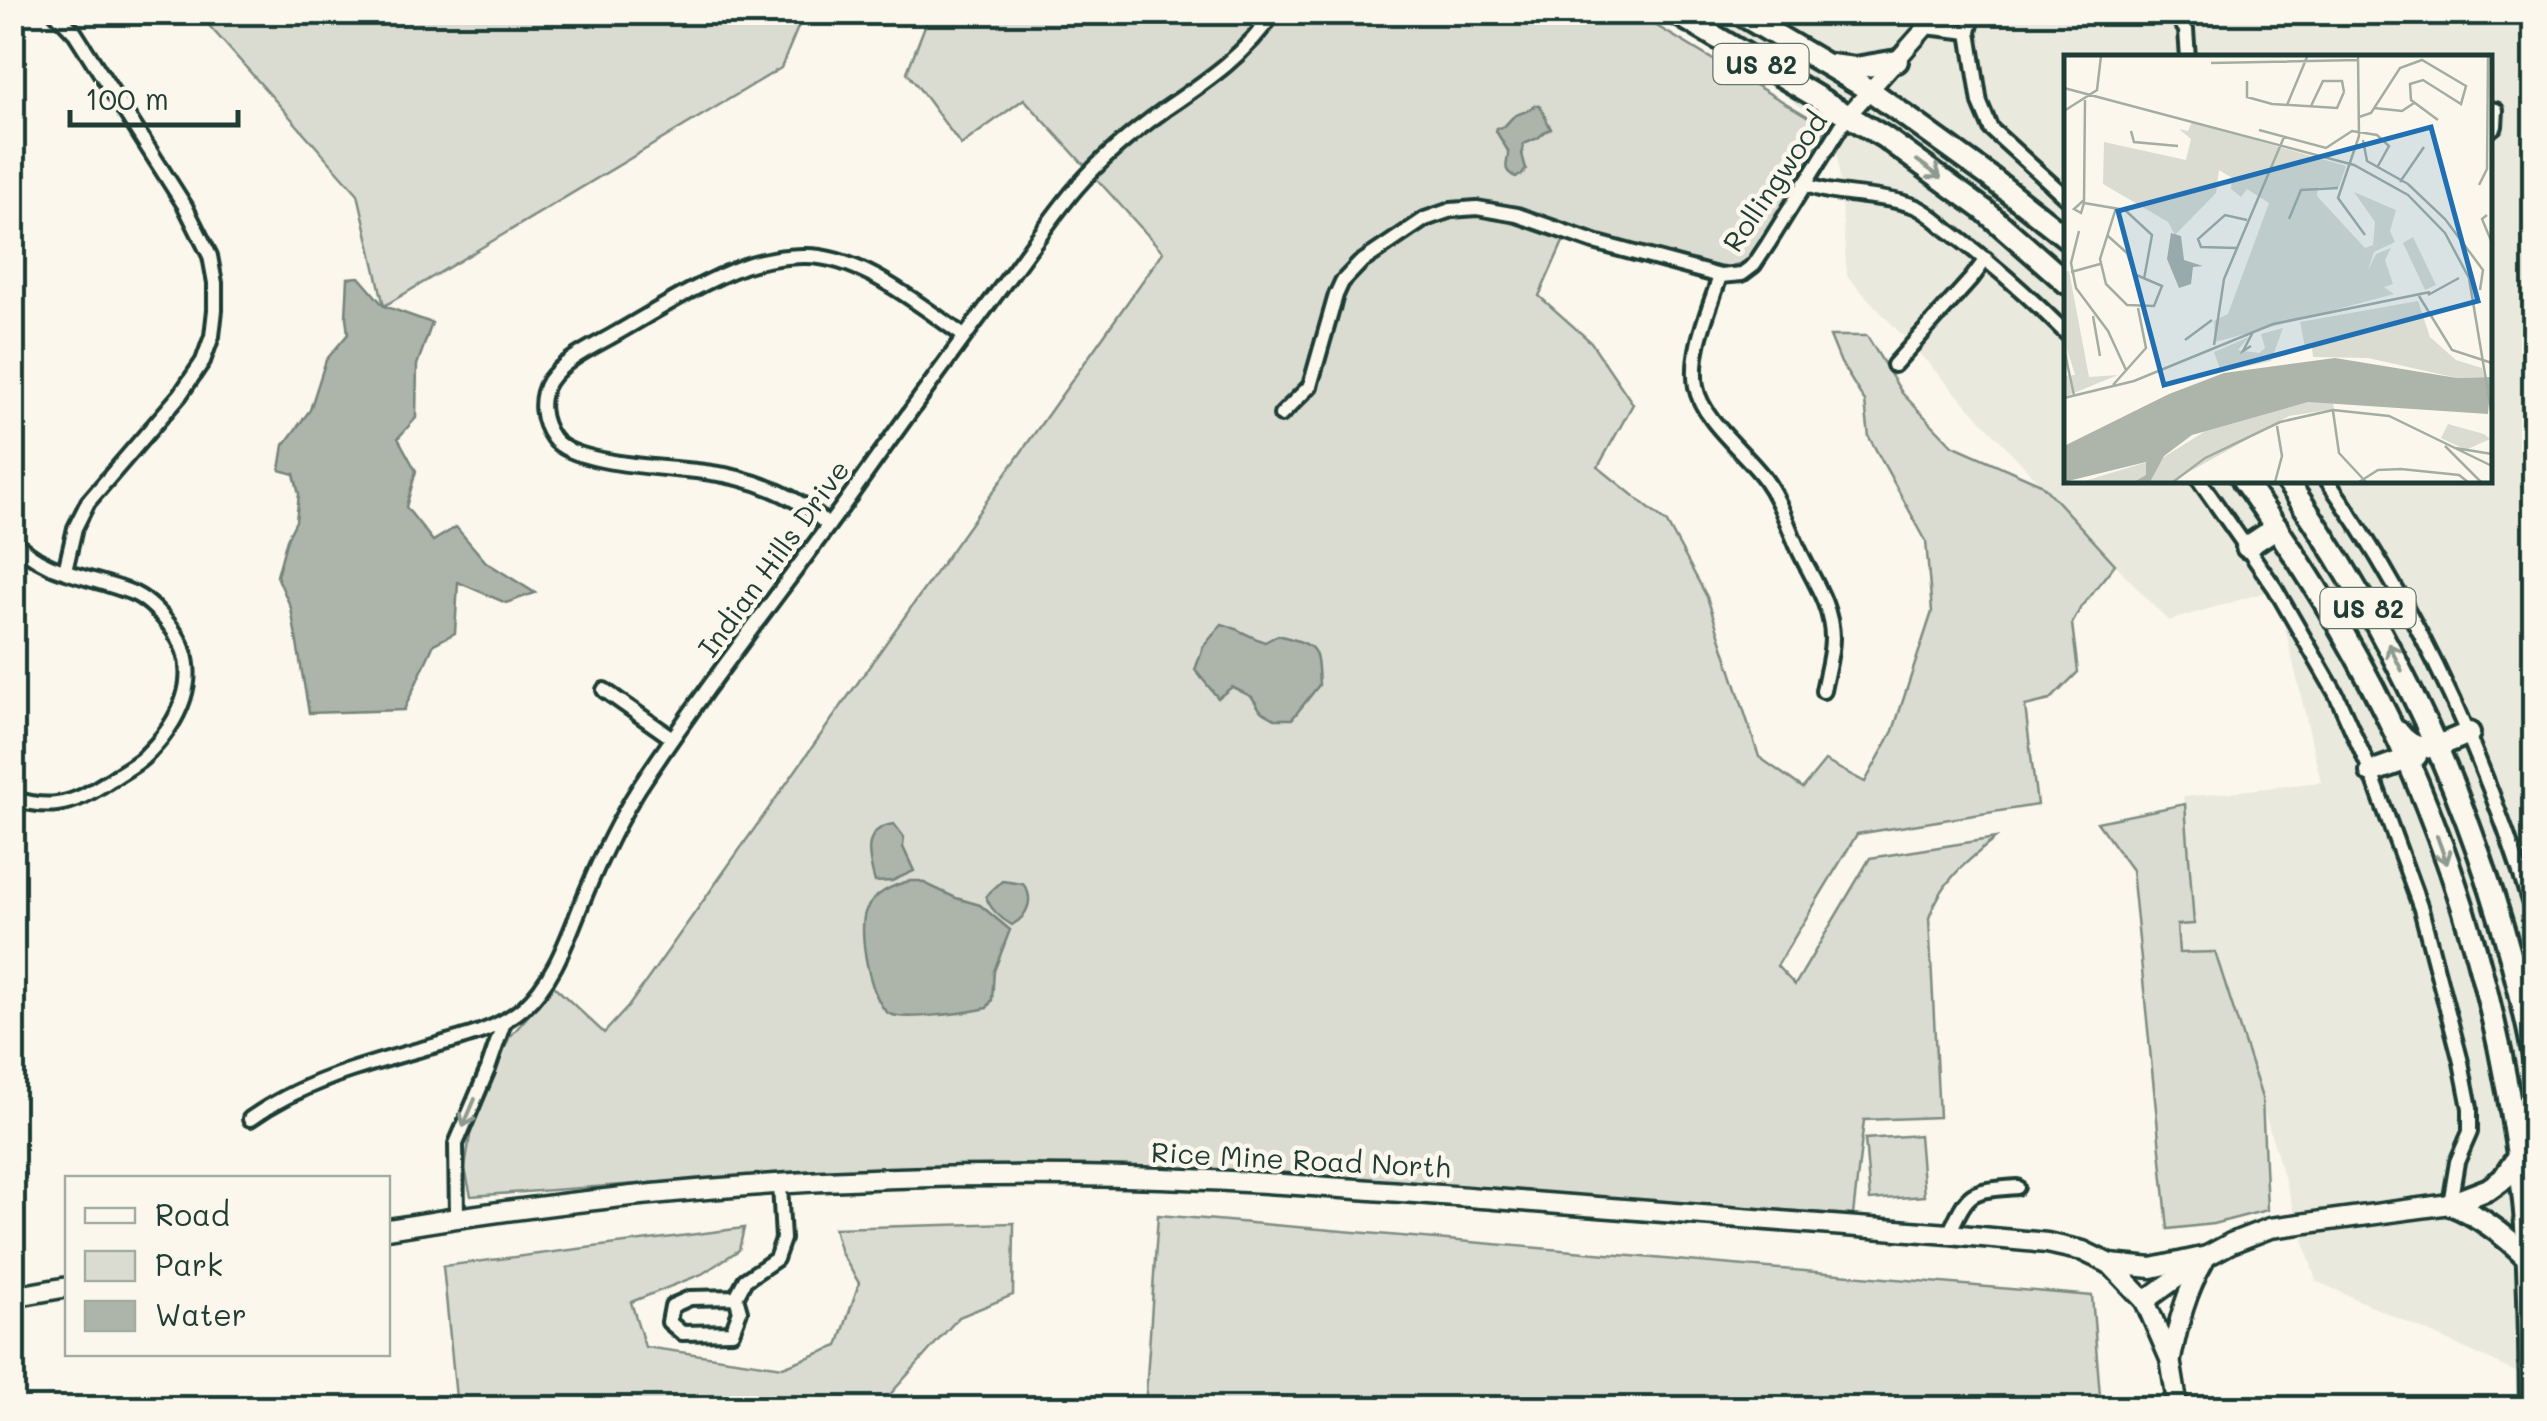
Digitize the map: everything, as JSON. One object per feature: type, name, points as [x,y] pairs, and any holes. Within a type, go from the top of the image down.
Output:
[{"type":"highway","name":"US 82","points":[[1674,12],[1884,137],[1952,185],[2064,279]]},
{"type":"highway","name":"US 82","points":[[1737,12],[1871,91],[2003,186],[2064,236]]},
{"type":"highway","points":[[1823,64],[1855,68],[1898,61]]},
{"type":"highway","name":"US 82","points":[[2244,482],[2340,627],[2407,759],[2452,875],[2496,1036],[2518,1157],[2530,1293],[2530,1408]]},
{"type":"highway","name":"US 82","points":[[2287,482],[2357,588],[2399,665],[2436,746],[2508,947],[2534,1057]]},
{"type":"highway","points":[[2246,547],[2276,527]]},
{"type":"highway","points":[[2383,709],[2411,744],[2428,748],[2468,734]]},
{"type":"highway","points":[[2371,772],[2421,756],[2432,760],[2456,794]]},
{"type":"highway","points":[[2450,1204],[2489,1189],[2503,1179],[2518,1157]]},
{"type":"highway","points":[[2450,1204],[2507,1237],[2528,1258]]},
{"type":"highway","points":[[2473,1214],[2526,1224]]},
{"type":"main road","name":"Rice Mine Road North","points":[[390,1229],[654,1194],[780,1184],[947,1177],[1126,1176],[1291,1184],[1950,1234],[2047,1244],[2083,1251],[2110,1264],[2152,1268],[2207,1256]]},
{"type":"main road","name":"Rice Mine Road North","points":[[2146,1301],[2207,1256],[2270,1228],[2450,1204]]},
{"type":"main road","points":[[2170,1359],[2190,1287],[2207,1256]]},
{"type":"main road","points":[[2110,1264],[2146,1301],[2170,1359],[2178,1408]]},
{"type":"main road","points":[[12,1297],[65,1288]]},
{"type":"street","points":[[55,12],[75,33],[185,206],[210,256],[216,310],[203,361],[180,396],[88,502],[76,528],[65,570]]},
{"type":"street","name":"Indian Hills Drive","points":[[458,1217],[456,1144],[504,1022],[524,1008],[557,963],[624,812],[672,738],[1078,186],[1116,148],[1248,46],[1274,12]]},
{"type":"street","points":[[1848,116],[1936,12]]},
{"type":"street","points":[[1974,12],[1970,32],[1980,103],[1991,129],[2064,193]]},
{"type":"street","points":[[2174,12],[2186,30],[2188,55]]},
{"type":"street","points":[[1926,28],[1970,32]]},
{"type":"street","name":"Rollingwood","points":[[1823,691],[1832,639],[1824,599],[1779,500],[1710,416],[1697,392],[1695,364],[1720,276],[1742,274],[1754,266],[1848,116]]},
{"type":"street","points":[[1804,184],[1854,196],[1881,196],[1916,206],[1986,259],[2064,331]]},
{"type":"street","points":[[1281,416],[1310,386],[1336,296],[1350,272],[1392,240],[1437,214],[1477,208],[1517,215],[1594,242],[1720,276]]},
{"type":"street","points":[[828,526],[807,509],[762,485],[710,472],[587,457],[561,446],[552,436],[541,410],[548,382],[568,362],[698,285],[749,264],[804,256],[832,259],[870,273],[964,336]]},
{"type":"street","points":[[1894,366],[1986,259]]},
{"type":"street","points":[[2200,482],[2276,588],[2336,694],[2371,772],[2421,909],[2470,1108],[2470,1132],[2457,1162],[2450,1204]]},
{"type":"street","points":[[2328,482],[2419,629],[2468,734],[2515,854],[2534,918]]},
{"type":"street","points":[[12,538],[42,565],[137,595],[160,612],[177,635],[187,661],[187,689],[179,716],[142,758],[84,798],[56,804],[29,804],[12,798]]},
{"type":"street","points":[[604,690],[672,738]]},
{"type":"street","points":[[250,1119],[268,1106],[329,1077],[476,1034],[504,1022]]},
{"type":"street","points":[[736,1298],[690,1298],[672,1306],[669,1322],[682,1333],[732,1332],[740,1311],[736,1298],[745,1280],[776,1259],[783,1239],[780,1184]]},
{"type":"street","points":[[1950,1234],[1967,1198],[1978,1190],[2017,1187]]},
{"type":"shaded area","points":[[1677,13],[2534,13],[2534,1380],[2316,1281],[2215,952],[2179,953],[2176,925],[2193,924],[2183,797],[2321,782],[2276,589],[2168,621],[1847,276],[1836,134]]},
{"type":"green space","points":[[198,13],[804,13],[781,68],[384,306],[358,194]]},
{"type":"green space","points":[[930,13],[1635,13],[1827,128],[1749,261],[1725,268],[1570,226],[1539,296],[1591,342],[1633,404],[1598,467],[1667,523],[1707,597],[1759,757],[1803,788],[1825,761],[1865,782],[1893,731],[1932,612],[1926,541],[1869,437],[1865,402],[1830,336],[1867,336],[1902,393],[1952,445],[2041,484],[2115,564],[2072,624],[2078,672],[2050,700],[2025,706],[2037,805],[1857,834],[1777,966],[1795,985],[1870,858],[1996,838],[1948,882],[1929,918],[1939,1117],[1864,1120],[1853,1215],[1246,1172],[1035,1164],[747,1176],[471,1196],[465,1169],[470,1135],[509,1038],[554,986],[604,1033],[628,1007],[1163,252],[1024,99],[961,145],[907,72]]},
{"type":"green space","points":[[2185,804],[2194,924],[2177,925],[2179,953],[2215,952],[2262,1098],[2267,1210],[2213,1224],[2168,1229],[2132,870],[2097,822]]},
{"type":"green space","points":[[1919,1135],[1924,1196],[1870,1200],[1865,1139]]},
{"type":"green space","points":[[1158,1215],[2092,1296],[2101,1408],[1145,1408]]},
{"type":"green space","points":[[1014,1223],[1013,1295],[959,1317],[878,1408],[457,1408],[443,1266],[744,1228],[739,1250],[702,1274],[631,1302],[645,1347],[783,1367],[838,1346],[859,1283],[841,1253],[834,1228]]},
{"type":"green space","points":[[2467,1397],[2511,1398],[2511,1408],[2467,1408]]},
{"type":"water","points":[[1536,105],[1551,129],[1524,144],[1526,169],[1516,177],[1507,169],[1508,151],[1496,131]]},
{"type":"water","points":[[359,277],[384,306],[432,323],[417,365],[416,418],[398,438],[416,471],[406,507],[433,541],[456,527],[486,562],[535,593],[506,603],[458,582],[455,633],[434,644],[404,710],[309,713],[291,608],[277,576],[296,521],[299,494],[294,474],[280,470],[284,445],[310,410],[326,360],[348,334],[348,278]]},
{"type":"water","points":[[1222,624],[1265,642],[1278,635],[1312,649],[1319,685],[1292,719],[1275,719],[1261,711],[1252,697],[1232,687],[1218,698],[1195,670],[1203,647]]},
{"type":"water","points":[[894,824],[904,837],[903,847],[914,871],[892,881],[875,882],[869,846],[876,831]]},
{"type":"water","points":[[909,881],[920,881],[980,905],[1010,930],[994,971],[992,1000],[987,1008],[906,1017],[888,1013],[882,1006],[867,964],[864,919],[866,910],[879,895]]},
{"type":"water","points":[[1002,881],[1023,884],[1029,895],[1026,912],[1012,925],[996,913],[986,896]]}]
